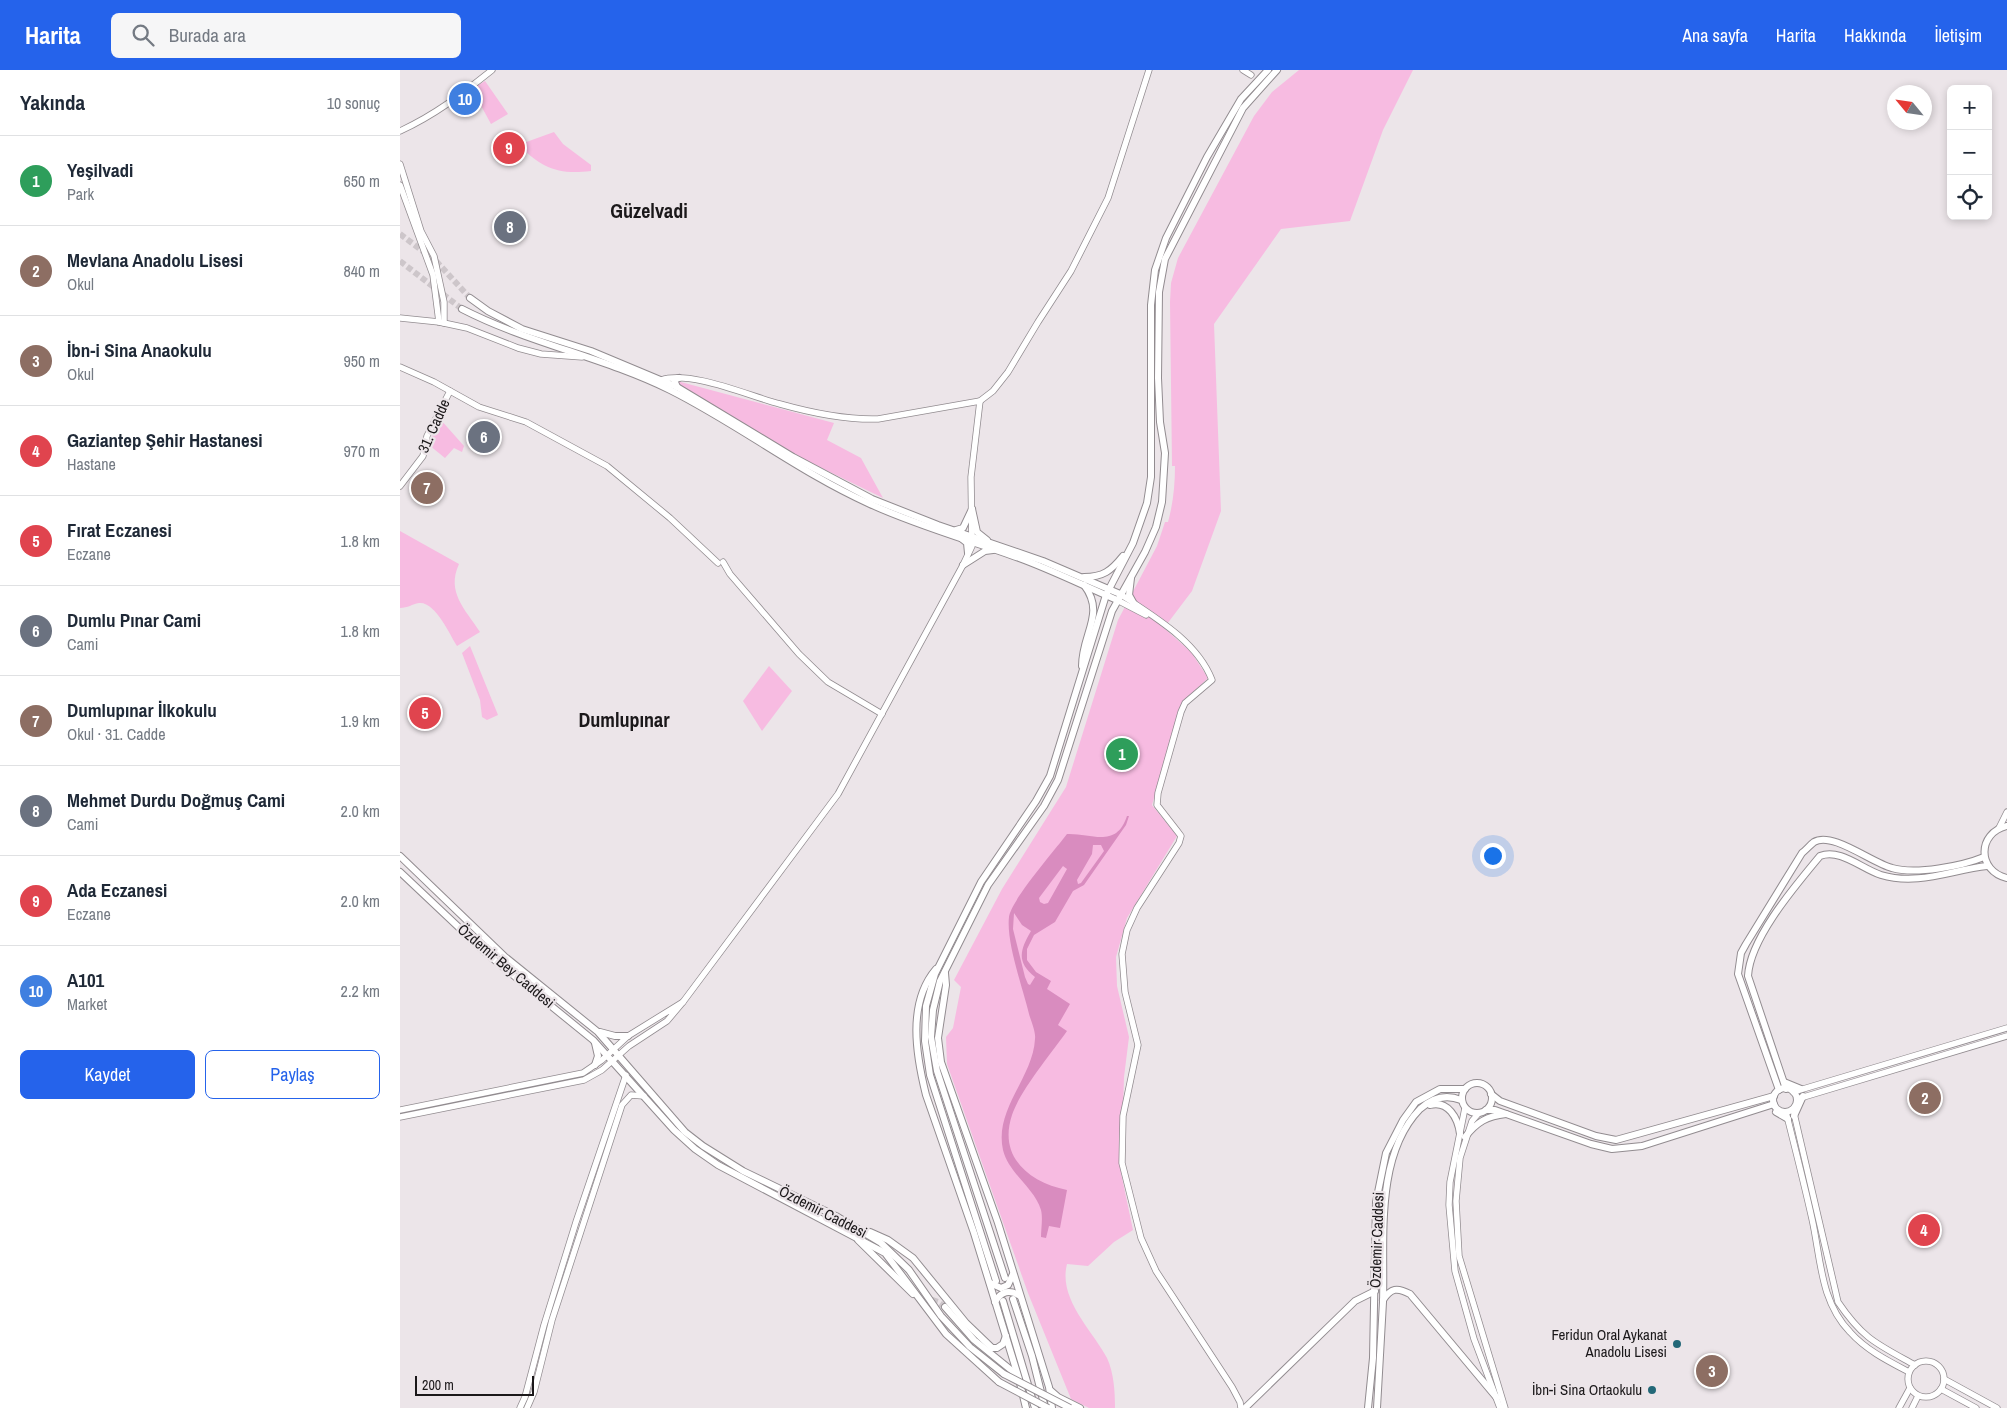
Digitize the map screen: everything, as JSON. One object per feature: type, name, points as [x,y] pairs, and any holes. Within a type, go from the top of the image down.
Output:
[{"type":"main road","points":[[1026,1408],[995,1302],[993,1281],[930,1076],[925,1041],[926,1006],[940,964],[981,882],[1050,776],[1107,592],[1133,543],[1147,503],[1151,477],[1151,305],[1155,270],[1166,238],[1206,157],[1241,99],[1268,70]]},
{"type":"main road","points":[[1005,1278],[937,1072],[932,1037],[933,1010],[945,970],[988,885],[1044,806],[1058,780],[1118,597],[1156,527],[1162,502],[1164,453],[1159,396],[1159,292],[1165,259],[1243,108],[1277,70]]},
{"type":"main road","points":[[470,298],[488,311],[522,329],[591,351],[661,380],[834,480],[899,510],[953,530],[998,551],[1107,592]]},
{"type":"main road","points":[[462,309],[487,322],[669,390],[791,462],[869,504],[961,538],[990,542],[1080,577],[1118,597]]},
{"type":"main road","points":[[677,388],[674,380],[679,378]]},
{"type":"main road","points":[[953,530],[963,528],[972,509]]},
{"type":"main road","points":[[972,509],[978,532],[990,542]]},
{"type":"main road","points":[[961,538],[967,543],[968,553]]},
{"type":"main road","points":[[1080,577],[1096,577],[1108,573],[1133,543]]},
{"type":"main road","points":[[963,565],[985,551],[998,551]]},
{"type":"main road","points":[[1131,575],[1129,595],[1134,604]]},
{"type":"main road","points":[[1082,672],[1082,652],[1095,608],[1092,595],[1084,584]]},
{"type":"main road","points":[[2007,826],[1999,828],[1986,840],[1984,857],[1987,866],[1992,872],[2007,878]]},
{"type":"main road","points":[[1778,1087],[1738,974],[1741,952],[1802,853],[1815,841],[1834,840],[1859,854],[1894,869],[1944,869],[1984,857]]},
{"type":"main road","points":[[1800,1095],[1785,1085],[1748,976],[1749,962],[1785,899],[1820,856],[1828,853],[1837,855],[1880,875],[1901,879],[1932,878],[1987,866]]},
{"type":"main road","name":"Özdemir Caddesi","points":[[400,856],[504,956],[598,1032],[685,1132],[703,1146],[767,1184],[853,1225],[881,1243],[898,1257],[941,1316],[970,1347],[1004,1374],[1070,1408]]},
{"type":"main road","name":"Özdemir Bey Caddesi","points":[[400,872],[486,953],[593,1040],[608,1054],[626,1076]]},
{"type":"main road","points":[[940,964],[927,979],[918,1011],[916,1036],[920,1072],[926,1095],[994,1286],[1008,1285],[1012,1279],[1013,1272]]},
{"type":"main road","points":[[945,970],[946,985],[938,1038],[941,1062],[1013,1272],[1049,1388],[1052,1408]]},
{"type":"main road","points":[[598,1032],[615,1036],[628,1036]]},
{"type":"main road","points":[[593,1040],[598,1056],[595,1065]]},
{"type":"main road","name":"Özdemir Caddesi","points":[[626,1076],[674,1130],[703,1155],[718,1165],[843,1229],[885,1253],[946,1334],[999,1382],[1047,1408]]},
{"type":"main road","points":[[1774,1104],[1642,1146],[1612,1150],[1496,1110],[1486,1110],[1478,1114],[1470,1112],[1465,1108],[1461,1100],[1465,1089],[1478,1083],[1486,1086],[1491,1094],[1500,1101],[1596,1136],[1616,1140],[1771,1097],[1778,1087],[1785,1085],[1800,1095]]},
{"type":"main road","name":"Özdemir Caddesi","points":[[1368,1408],[1375,1291],[1376,1202],[1386,1153],[1403,1120],[1416,1102],[1440,1089],[1465,1089]]},
{"type":"main road","points":[[1486,1110],[1491,1103],[1491,1094]]},
{"type":"main road","points":[[1790,1114],[1800,1095]]},
{"type":"main road","name":"Özdemir Caddesi","points":[[1377,1408],[1383,1300],[1383,1218],[1389,1173],[1405,1129],[1424,1106],[1440,1097],[1453,1097],[1461,1100]]},
{"type":"main road","points":[[1771,1097],[1779,1110],[1790,1114]]},
{"type":"main road","points":[[1424,1106],[1437,1103],[1446,1106],[1455,1116],[1462,1135],[1478,1122],[1493,1115],[1508,1114]]},
{"type":"main road","points":[[1767,1107],[1790,1114]]},
{"type":"main road","points":[[853,1225],[888,1240],[913,1258],[966,1323],[992,1348],[997,1348],[1002,1344],[1006,1336]]},
{"type":"main road","points":[[843,1229],[862,1243],[913,1294]]},
{"type":"main road","points":[[1383,1300],[1389,1291],[1394,1289],[1400,1289],[1410,1294],[1497,1398]]},
{"type":"main road","points":[[1245,1408],[1355,1301],[1375,1291]]},
{"type":"main road","points":[[995,1302],[1006,1292],[1013,1292],[1020,1296]]},
{"type":"main road","points":[[1013,1299],[1047,1408]]},
{"type":"main road","points":[[1003,1302],[1034,1408]]},
{"type":"main road","points":[[945,1307],[974,1340],[1014,1371],[1019,1379]]},
{"type":"main road","points":[[1049,1388],[1058,1397],[1080,1408]]},
{"type":"street","points":[[400,131],[433,115],[459,98],[492,70]]},
{"type":"street","points":[[661,380],[670,377],[679,378],[738,390],[816,412],[861,420],[878,419],[980,401],[992,391],[1008,372],[1071,271],[1108,198],[1149,70]]},
{"type":"street","points":[[1243,70],[1251,75]]},
{"type":"street","points":[[400,164],[421,231],[434,256],[444,302],[442,322]]},
{"type":"street","points":[[400,185],[433,275],[442,322]]},
{"type":"street","points":[[400,318],[442,322],[477,330],[518,348],[541,354],[585,358]]},
{"type":"street","points":[[400,367],[479,407],[526,422],[611,468],[720,562],[799,654],[822,677],[882,714]]},
{"type":"street","name":"31. Cadde","points":[[400,486],[423,456],[427,436],[450,391]]},
{"type":"street","points":[[400,1118],[584,1080],[602,1070],[619,1055],[667,1021],[683,1002],[838,794],[963,565],[972,539],[970,477],[980,401]]},
{"type":"street","points":[[1118,597],[1134,604],[1155,619],[1199,657],[1212,680],[1185,704],[1181,712],[1158,792],[1158,805],[1181,836],[1179,843],[1137,908],[1127,930],[1122,954],[1125,992],[1138,1045],[1122,1116],[1122,1163],[1141,1238],[1156,1271],[1232,1388],[1240,1402],[1241,1408]]},
{"type":"street","points":[[1118,597],[1155,619]]},
{"type":"street","points":[[1999,828],[2007,812]]},
{"type":"street","points":[[400,1110],[583,1073],[628,1036],[683,1002]]},
{"type":"street","points":[[1800,1095],[2007,1028]]},
{"type":"street","points":[[1800,1095],[2007,1036]]},
{"type":"street","points":[[520,1408],[525,1397],[544,1325],[588,1186],[626,1076]]},
{"type":"street","points":[[527,1408],[534,1392],[552,1320],[622,1105],[631,1095],[644,1096]]},
{"type":"street","points":[[1465,1108],[1456,1201],[1459,1256],[1506,1408]]},
{"type":"street","points":[[1478,1114],[1462,1135],[1450,1182],[1448,1205],[1455,1271],[1474,1339],[1500,1408]]},
{"type":"street","points":[[1790,1114],[1838,1302],[1855,1326],[1871,1341],[1915,1365]]},
{"type":"street","points":[[1790,1114],[1818,1245],[1821,1277],[1831,1306],[1849,1332],[1866,1348],[1909,1372]]},
{"type":"street","points":[[1899,1408],[1910,1388],[1909,1372],[1915,1365],[1924,1361],[1935,1364],[1943,1372],[1944,1379],[1941,1389],[1930,1397],[1918,1396],[1910,1388]]},
{"type":"street","points":[[1944,1379],[1996,1408]]},
{"type":"street","points":[[1941,1389],[1976,1408]]},
{"type":"street","points":[[1912,1408],[1918,1396]]},
{"type":"shaded area","points":[[1299,70],[1413,70],[1383,130],[1350,221],[1281,229],[1214,324],[1221,511],[1192,591],[1164,628],[1191,652],[1208,678],[1182,703],[1152,805],[1177,836],[1127,918],[1116,957],[1117,986],[1129,1037],[1124,1077],[1121,1173],[1133,1230],[1114,1242],[1088,1266],[1067,1264],[1067,1290],[1078,1314],[1107,1358],[1114,1383],[1115,1408],[1089,1408],[1071,1399],[1028,1293],[947,1064],[946,1037],[953,1028],[961,987],[954,980],[1002,889],[1066,787],[1118,620],[1157,546],[1165,522],[1168,522],[1175,481],[1175,466],[1172,466],[1170,302],[1171,283],[1178,258],[1254,116],[1272,92]]},
{"type":"shaded area","points":[[485,81],[508,114],[491,124],[472,89]]},
{"type":"shaded area","points":[[554,132],[563,144],[591,165],[591,171],[569,172],[551,168],[535,159],[518,145]]},
{"type":"shaded area","points":[[677,381],[834,423],[827,440],[861,458],[883,498],[799,457],[677,384]]},
{"type":"shaded area","points":[[437,419],[440,419],[464,446],[462,452],[454,448],[445,458],[429,445]]},
{"type":"shaded area","points":[[400,531],[459,564],[455,583],[456,592],[463,608],[480,632],[457,646],[431,607],[419,603],[400,608]]},
{"type":"shaded area","points":[[470,646],[498,715],[487,720],[482,717],[480,700],[462,653]]},
{"type":"shaded area","points":[[769,666],[792,691],[762,731],[743,701]]},
{"type":"shaded area","points":[[1127,816],[1129,816],[1126,825],[1084,885],[1073,891],[1055,922],[1034,935],[1027,949],[1027,960],[1036,972],[1051,981],[1047,989],[1070,1004],[1058,1025],[1067,1031],[1022,1094],[1012,1115],[1009,1130],[1009,1143],[1013,1155],[1020,1165],[1040,1181],[1067,1190],[1060,1228],[1049,1226],[1046,1238],[1041,1237],[1042,1213],[1038,1202],[1010,1166],[1003,1150],[1002,1135],[1004,1121],[1028,1067],[1033,1053],[1035,1036],[1012,952],[1009,917],[1025,887],[1067,834],[1094,837],[1110,836],[1116,833]],"holes":[[[1093,845],[1101,845],[1104,851],[1081,883],[1078,884],[1077,880],[1092,854]],[[1063,866],[1067,869],[1048,903],[1040,902],[1039,898]],[[1014,913],[1022,925],[1031,931],[1022,950],[1022,961],[1035,977],[1030,985],[1025,977],[1013,929]]]},
{"type":"tunnel","points":[[400,234],[436,261],[470,298]]},
{"type":"tunnel","points":[[400,261],[462,309]]},
{"type":"tunnel","points":[[915,1294],[938,1302],[945,1307]]},
{"type":"place","name":"A101","points":[[465,99]]},
{"type":"place","name":"Ada Eczanesi","points":[[509,148]]},
{"type":"place","name":"Mehmet Durdu Doğmuş Cami","points":[[510,227]]},
{"type":"place","name":"Dumlu Pınar Cami","points":[[484,437]]},
{"type":"place","name":"Dumlupınar İlkokulu","points":[[427,488]]},
{"type":"place","name":"Fırat Eczanesi","points":[[425,713]]},
{"type":"place","name":"Yeşilvadi","points":[[1122,754]]},
{"type":"place","name":"Mevlana Anadolu Lisesi","points":[[1925,1098]]},
{"type":"place","name":"Gaziantep Şehir Hastanesi","points":[[1924,1230]]},
{"type":"place","name":"Feridun Oral Aykanat Anadolu Lisesi","points":[[1677,1344]]},
{"type":"place","name":"İbn-i Sina Anaokulu","points":[[1712,1371]]},
{"type":"place","name":"İbn-i Sina Ortaokulu","points":[[1652,1390]]},
{"type":"district","name":"Güzelvadi","points":[[649,211]]},
{"type":"district","name":"Dumlupınar","points":[[624,720]]}]
